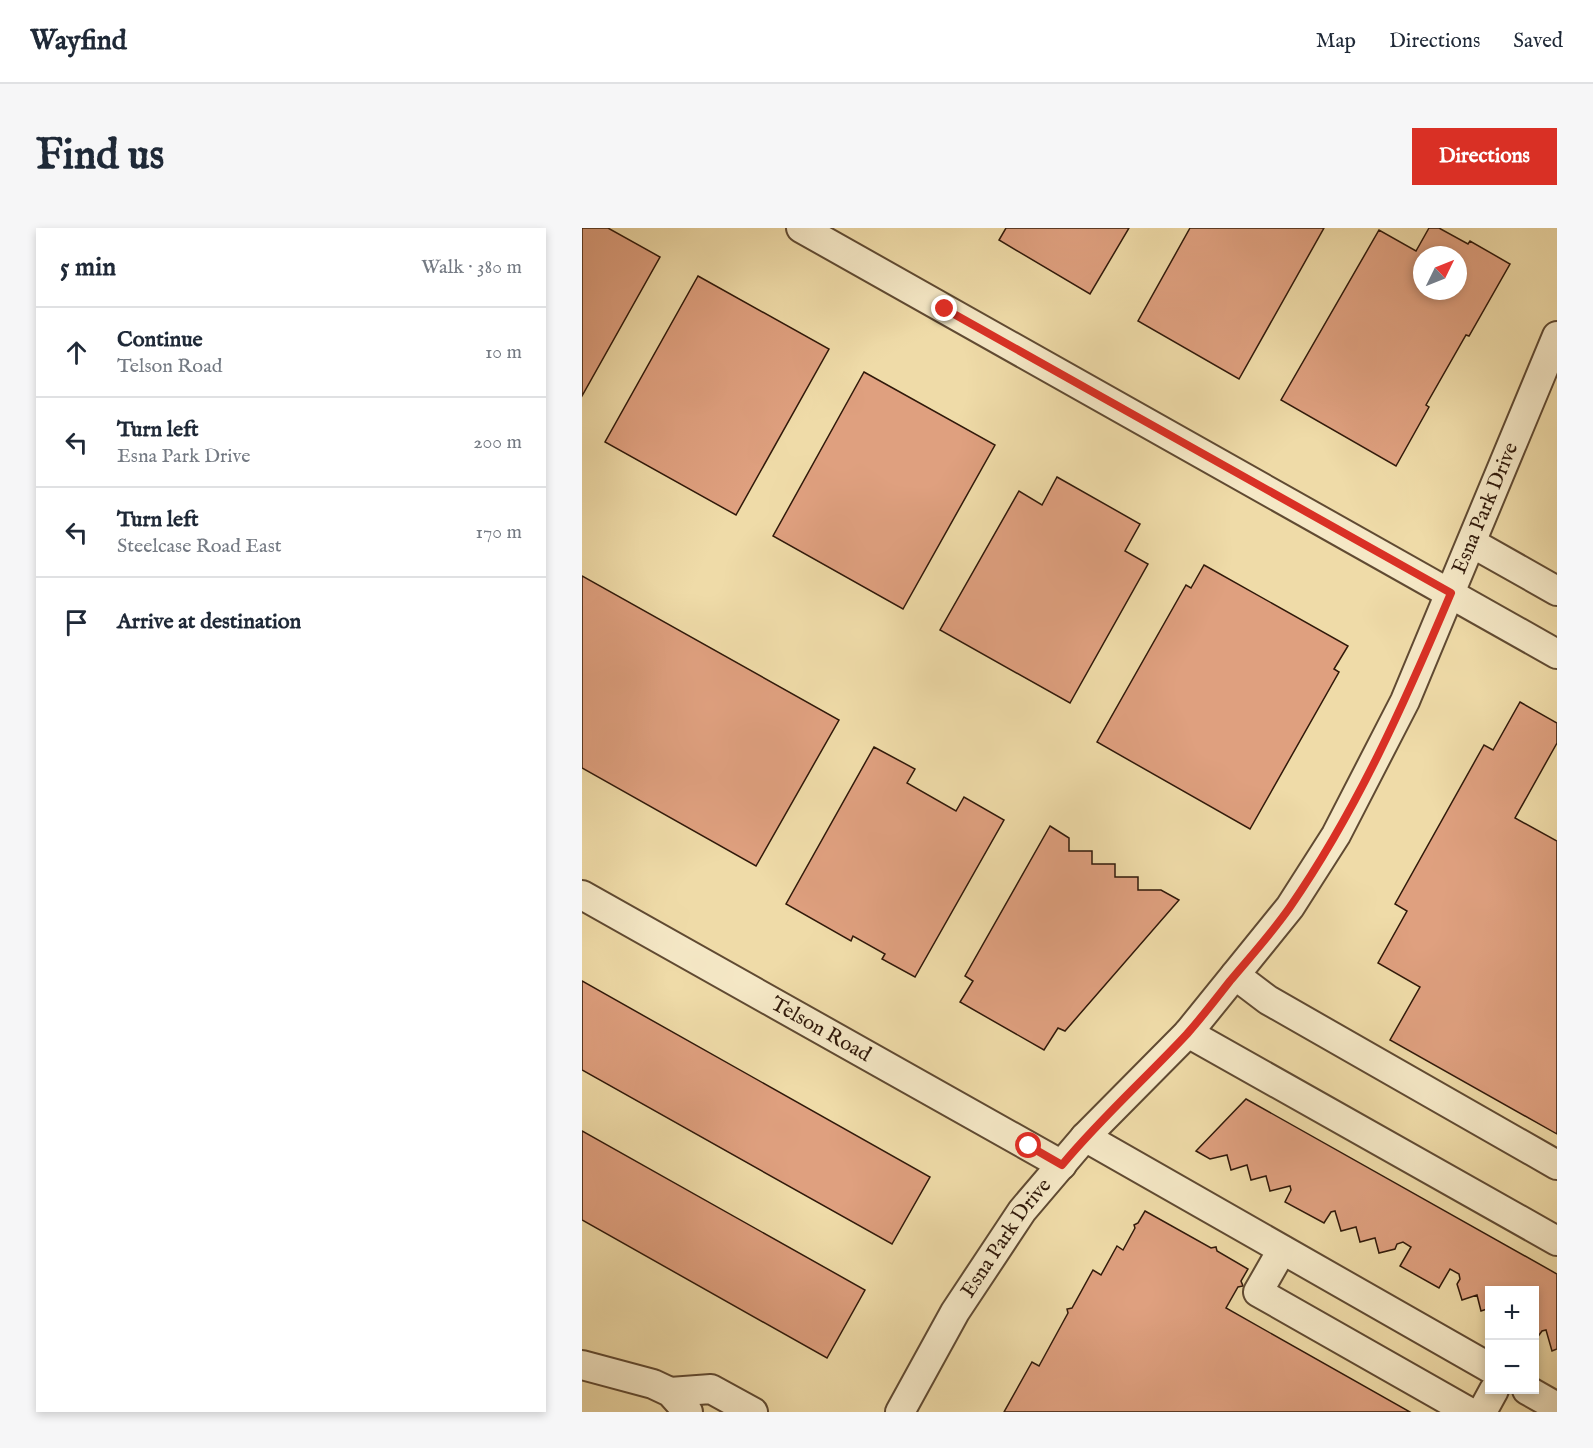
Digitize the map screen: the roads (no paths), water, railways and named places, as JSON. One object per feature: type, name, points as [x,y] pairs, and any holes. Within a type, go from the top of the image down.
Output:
[{"type":"street","points":[[801,228],[1557,654]]},
{"type":"street","name":"Esna Park Drive","points":[[903,1411],[955,1312],[1022,1211],[1085,1137],[1188,1033],[1290,907],[1336,835],[1405,701],[1556,342]]},
{"type":"street","points":[[1472,543],[1557,591]]},
{"type":"street","name":"Telson Road","points":[[582,895],[1062,1165]]},
{"type":"street","points":[[1235,975],[1268,1000],[1557,1165]]},
{"type":"street","points":[[1188,1033],[1557,1241]]},
{"type":"street","points":[[1085,1137],[1485,1365]]},
{"type":"street","points":[[1282,1250],[1258,1292],[1469,1412]]},
{"type":"street","points":[[582,1365],[653,1384],[679,1402],[711,1389],[753,1412]]},
{"type":"street","points":[[1482,1412],[1491,1394]]},
{"type":"street","points":[[1535,1394],[1557,1407]]}]
